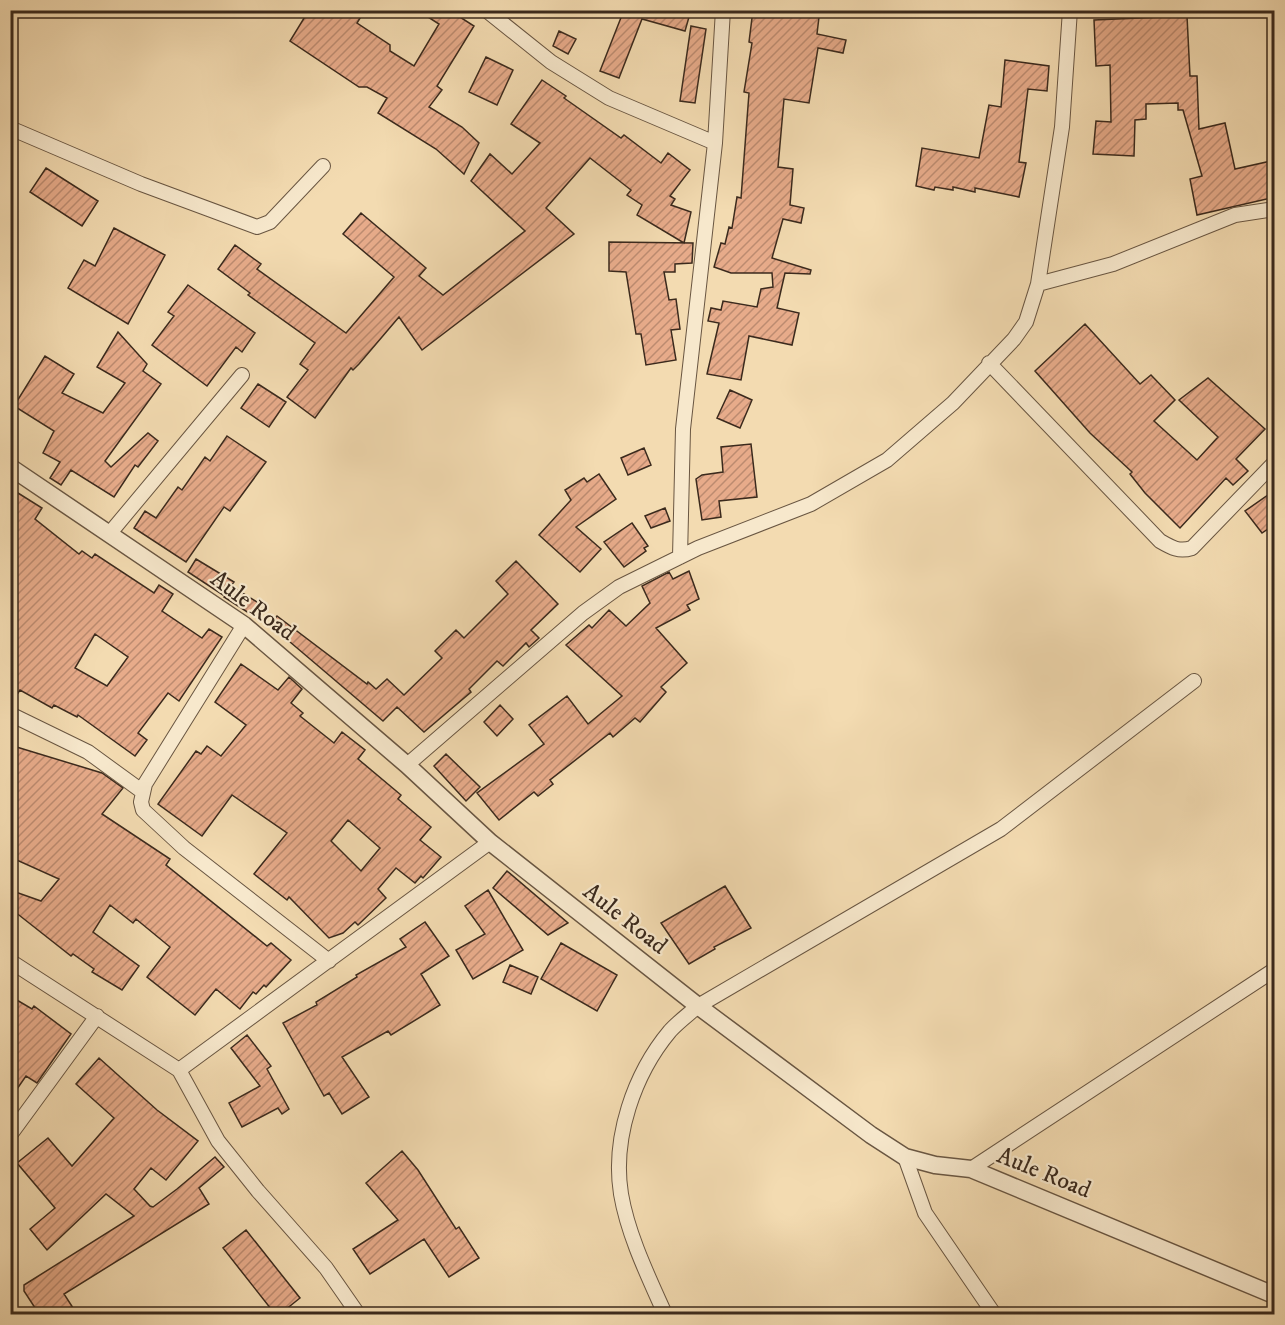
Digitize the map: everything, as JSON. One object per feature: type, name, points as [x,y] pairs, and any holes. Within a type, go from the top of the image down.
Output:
[{"type":"street","points":[[486,10],[551,62],[609,98],[715,143]]},
{"type":"street","points":[[680,557],[683,429],[715,143],[723,10]]},
{"type":"street","points":[[407,765],[584,613],[619,587],[680,557],[811,504],[846,486],[887,460],[953,403],[1014,339],[1026,322],[1038,284],[1062,127],[1070,10]]},
{"type":"street","points":[[10,129],[141,184],[257,227],[270,222],[323,166]]},
{"type":"street","points":[[1038,284],[1113,264],[1235,215],[1275,209]]},
{"type":"street","points":[[989,363],[1160,541],[1172,548],[1182,551],[1192,548],[1275,463]]},
{"type":"street","points":[[110,533],[242,375]]},
{"type":"street","name":"Aule Road","points":[[10,467],[244,625],[407,765],[490,842],[698,1006],[871,1135],[905,1157],[936,1166],[971,1169],[1275,1295]]},
{"type":"street","points":[[244,625],[143,792],[143,810],[161,828],[329,961]]},
{"type":"street","points":[[665,1314],[645,1269],[628,1220],[621,1194],[618,1156],[625,1121],[636,1088],[653,1056],[671,1030],[698,1006],[1001,829],[1194,681]]},
{"type":"street","points":[[10,714],[88,752],[143,792]]},
{"type":"street","points":[[179,1070],[490,842]]},
{"type":"street","points":[[10,961],[179,1070],[218,1141],[258,1191],[326,1268],[358,1314]]},
{"type":"street","points":[[971,1169],[1274,972]]},
{"type":"street","points":[[10,1135],[98,1016]]},
{"type":"street","points":[[905,1157],[925,1213],[994,1314]]},
{"type":"building","points":[[309,10],[365,10],[357,23],[390,45],[390,51],[414,66],[439,24],[417,10],[449,10],[474,26],[437,86],[442,90],[429,107],[462,127],[479,143],[464,174],[436,149],[378,113],[387,98],[367,87],[359,87],[290,41]]},
{"type":"building","points":[[624,10],[691,10],[685,31],[642,19],[619,78],[600,71]]},
{"type":"building","points":[[753,10],[819,17],[817,34],[846,40],[843,53],[818,48],[809,103],[784,99],[778,167],[793,169],[790,205],[804,208],[801,223],[783,219],[772,258],[811,270],[810,274],[785,273],[777,308],[799,313],[792,345],[749,336],[741,380],[707,374],[719,323],[708,321],[711,308],[721,310],[723,301],[757,307],[761,289],[773,287],[772,273],[731,273],[714,267],[721,243],[725,244],[729,227],[732,228],[737,197],[741,198],[749,93],[744,92],[752,43],[749,42]]},
{"type":"building","points":[[1187,16],[1190,76],[1197,76],[1199,129],[1225,123],[1235,169],[1271,161],[1275,197],[1197,215],[1190,179],[1202,176],[1183,110],[1178,110],[1178,103],[1146,104],[1146,119],[1135,120],[1134,156],[1093,154],[1096,121],[1111,122],[1110,65],[1096,66],[1094,20]]},
{"type":"building","points":[[691,26],[706,29],[695,103],[680,101]]},
{"type":"building","points":[[559,31],[576,39],[568,54],[553,46]]},
{"type":"building","points":[[486,57],[513,70],[497,105],[469,92]]},
{"type":"building","points":[[1005,60],[1049,66],[1047,91],[1028,89],[1019,162],[1026,163],[1019,197],[975,188],[975,192],[953,187],[953,190],[935,187],[934,190],[916,186],[922,148],[979,158],[989,105],[1001,107]]},
{"type":"building","points":[[542,80],[621,138],[624,135],[661,163],[668,153],[690,170],[670,196],[675,199],[671,205],[691,212],[684,243],[637,215],[642,205],[627,195],[631,190],[590,158],[546,208],[574,234],[422,350],[399,317],[359,364],[353,370],[351,368],[315,418],[287,397],[308,370],[300,364],[315,343],[248,295],[250,293],[218,269],[235,245],[261,264],[257,269],[346,333],[394,277],[343,234],[361,213],[426,268],[419,276],[443,295],[525,231],[471,181],[490,154],[512,174],[540,143],[511,124]]},
{"type":"building","points":[[46,168],[98,201],[82,226],[30,192]]},
{"type":"building","points":[[114,228],[165,255],[128,324],[68,288],[84,260],[95,266]]},
{"type":"building","points":[[609,242],[693,243],[692,263],[675,264],[675,272],[664,272],[669,300],[676,299],[680,329],[671,330],[676,360],[646,365],[641,334],[636,334],[626,272],[609,271]]},
{"type":"building","points":[[188,285],[255,333],[242,352],[236,347],[207,386],[152,345],[174,316],[168,312]]},
{"type":"building","points":[[1085,324],[1140,384],[1151,375],[1175,400],[1154,421],[1197,460],[1218,437],[1179,400],[1208,378],[1265,429],[1236,459],[1248,471],[1233,485],[1226,478],[1180,528],[1145,493],[1130,474],[1132,472],[1090,433],[1035,371]]},
{"type":"building","points":[[118,332],[147,364],[143,371],[161,384],[105,461],[111,467],[148,433],[158,441],[138,467],[135,465],[114,497],[71,470],[61,485],[50,478],[60,462],[43,453],[54,431],[14,406],[45,356],[74,374],[62,393],[103,413],[125,383],[97,367]]},
{"type":"building","points":[[258,384],[286,402],[269,427],[241,408]]},
{"type":"building","points":[[730,390],[752,400],[740,428],[717,418]]},
{"type":"building","points":[[227,436],[266,462],[230,511],[224,507],[186,562],[134,528],[145,511],[156,518],[178,487],[182,490],[205,457],[210,461]]},
{"type":"building","points":[[751,444],[757,497],[719,501],[721,517],[702,520],[696,479],[702,475],[723,472],[721,447]]},
{"type":"building","points":[[644,448],[651,465],[628,475],[621,458]]},
{"type":"building","points":[[599,474],[616,499],[576,527],[601,549],[580,572],[539,535],[571,500],[565,490],[584,478],[587,482]]},
{"type":"building","points":[[10,488],[42,508],[35,519],[79,554],[82,551],[92,558],[95,554],[154,593],[159,585],[173,594],[162,611],[202,638],[209,629],[222,637],[179,701],[168,693],[138,733],[147,740],[135,756],[78,715],[77,717],[54,705],[52,708],[20,690],[10,705],[10,521],[17,511],[10,507]],"holes":[[[95,634],[128,657],[107,686],[75,668]]]},
{"type":"building","points":[[1275,490],[1275,524],[1262,533],[1245,511]]},
{"type":"building","points":[[665,508],[670,521],[651,528],[645,516]]},
{"type":"building","points":[[632,523],[648,546],[644,548],[646,551],[624,567],[604,542]]},
{"type":"building","points":[[196,559],[234,582],[223,595],[188,572]]},
{"type":"building","points":[[516,561],[558,604],[531,630],[539,638],[529,647],[526,643],[503,666],[497,661],[469,689],[471,692],[424,732],[397,707],[383,721],[270,625],[277,616],[367,684],[368,682],[376,689],[387,679],[404,695],[442,658],[435,651],[456,630],[464,638],[508,594],[496,581]]},
{"type":"building","points":[[689,571],[699,599],[687,605],[690,610],[656,628],[687,663],[661,687],[666,692],[640,722],[635,718],[613,737],[610,733],[550,780],[553,784],[538,796],[534,792],[499,820],[477,793],[544,744],[529,725],[567,696],[588,724],[622,696],[566,645],[589,625],[592,628],[609,610],[626,626],[650,603],[642,586],[669,572],[673,579]]},
{"type":"building","points":[[231,586],[262,605],[255,617],[224,597]]},
{"type":"building","points":[[241,664],[278,690],[289,677],[302,689],[291,703],[303,713],[300,716],[334,743],[342,732],[365,750],[358,759],[401,795],[398,799],[431,827],[420,840],[441,857],[423,878],[421,876],[415,883],[396,868],[378,889],[386,898],[358,925],[355,922],[343,933],[329,938],[289,897],[287,900],[254,874],[287,833],[232,795],[202,836],[158,804],[196,751],[201,754],[207,746],[221,756],[246,725],[215,702]],"holes":[[[348,820],[380,848],[361,871],[331,841]]]},
{"type":"building","points":[[500,705],[513,719],[497,736],[484,722]]},
{"type":"building","points":[[10,745],[102,773],[123,788],[102,814],[170,859],[166,865],[267,946],[271,943],[291,960],[266,987],[264,985],[256,994],[253,992],[240,1009],[216,989],[195,1015],[147,977],[170,947],[136,919],[133,923],[110,905],[93,932],[139,966],[122,990],[92,972],[94,969],[73,954],[71,956],[10,908],[10,890],[41,901],[59,879],[10,857]]},
{"type":"building","points":[[446,754],[480,787],[466,801],[434,766]]},
{"type":"building","points":[[507,871],[568,923],[548,935],[493,888]]},
{"type":"building","points":[[725,886],[751,928],[714,947],[715,949],[689,964],[661,923]]},
{"type":"building","points":[[488,890],[523,950],[473,979],[456,950],[485,934],[465,906]]},
{"type":"building","points":[[425,922],[449,956],[421,974],[440,1005],[391,1035],[388,1031],[342,1057],[369,1097],[342,1114],[329,1093],[324,1096],[283,1023],[317,1005],[316,1002],[357,977],[356,975],[406,947],[400,939]]},
{"type":"building","points":[[561,943],[617,975],[597,1011],[541,979]]},
{"type":"building","points":[[510,965],[538,977],[531,994],[503,982]]},
{"type":"building","points":[[10,996],[32,1009],[34,1006],[71,1034],[37,1083],[26,1076],[10,1099]]},
{"type":"building","points":[[247,1035],[271,1066],[267,1069],[289,1109],[282,1114],[278,1108],[242,1127],[229,1103],[260,1086],[231,1048]]},
{"type":"building","points":[[99,1058],[157,1110],[198,1141],[166,1180],[151,1168],[134,1189],[150,1206],[153,1207],[177,1189],[215,1157],[224,1167],[199,1188],[209,1204],[64,1294],[77,1314],[39,1314],[24,1291],[24,1285],[134,1216],[106,1194],[47,1250],[30,1229],[55,1208],[17,1163],[48,1138],[72,1166],[114,1118],[76,1084]]},
{"type":"building","points":[[402,1151],[418,1170],[456,1229],[459,1227],[479,1258],[449,1277],[424,1239],[370,1274],[353,1249],[398,1220],[366,1183]]},
{"type":"building","points":[[246,1230],[300,1298],[280,1314],[275,1314],[223,1248]]}]
